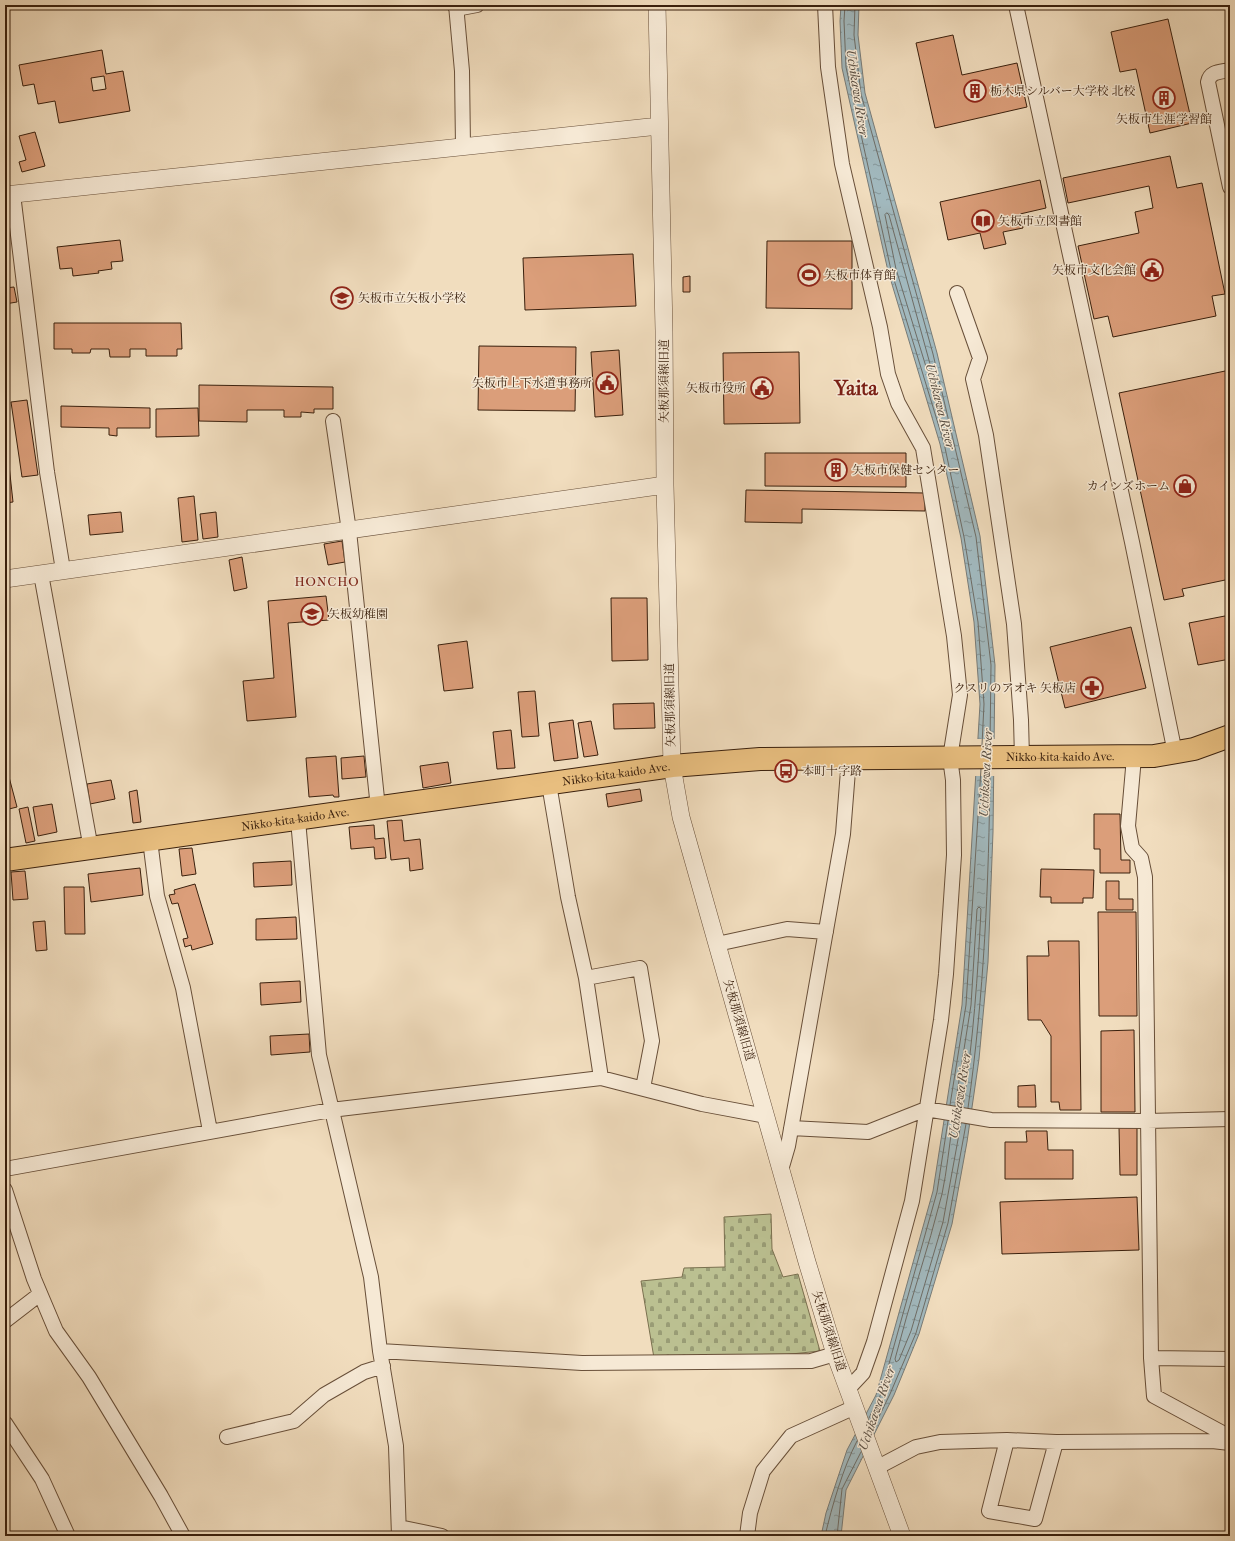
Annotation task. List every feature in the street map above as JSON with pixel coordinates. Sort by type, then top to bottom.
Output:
[{"type":"highway","name":"Nikko-kita-kaido Ave.","points":[[5,860],[298,820],[672,766],[760,760],[848,758],[1134,757],[1194,750],[1230,736]]},
{"type":"street","points":[[463,147],[462,71],[456,7],[477,5]]},
{"type":"street","name":"矢板那須線旧道","points":[[657,5],[664,331],[665,485],[672,766],[681,818],[807,1262],[835,1354],[877,1466]]},
{"type":"street","points":[[747,1536],[750,1513],[763,1470],[791,1436],[852,1400],[874,1342],[912,1201],[940,1020],[947,958],[954,855],[953,780],[960,695],[954,636],[923,448],[898,403],[888,374],[880,327],[842,164],[828,67],[825,5]]},
{"type":"street","points":[[1016,5],[1132,542],[1175,753]]},
{"type":"street","points":[[1230,70],[1212,74],[1209,77],[1208,82],[1230,187]]},
{"type":"street","points":[[63,570],[47,472],[9,194],[659,126]]},
{"type":"street","points":[[958,293],[980,358],[973,379],[986,435],[1014,624],[1021,720],[1015,758]]},
{"type":"street","points":[[333,421],[349,531],[378,808]]},
{"type":"street","points":[[5,579],[665,485]]},
{"type":"street","points":[[41,574],[91,848]]},
{"type":"street","points":[[1134,757],[1128,826],[1132,848],[1141,858],[1145,876],[1151,1358],[1154,1396],[1230,1436]]},
{"type":"street","points":[[781,1170],[791,1128],[843,834],[848,758]]},
{"type":"street","points":[[549,784],[568,897],[586,978],[601,1078]]},
{"type":"street","points":[[298,820],[319,1056],[371,1277],[380,1351],[396,1446],[399,1531],[442,1536]]},
{"type":"street","points":[[150,840],[157,896],[183,988],[210,1131]]},
{"type":"street","points":[[717,944],[787,929],[826,932]]},
{"type":"street","points":[[586,978],[640,968],[652,1041],[642,1088]]},
{"type":"street","points":[[5,1169],[332,1110],[601,1078],[702,1104],[766,1116]]},
{"type":"street","points":[[791,1128],[868,1132],[926,1108],[991,1120],[1147,1121],[1230,1119]]},
{"type":"street","points":[[5,1190],[17,1231],[40,1294],[56,1331],[89,1377],[161,1496],[183,1536]]},
{"type":"street","points":[[5,1321],[40,1294]]},
{"type":"street","points":[[380,1351],[582,1363],[811,1361],[835,1354]]},
{"type":"street","points":[[1151,1358],[1230,1358]]},
{"type":"street","points":[[227,1437],[294,1421],[324,1395],[364,1372],[383,1366]]},
{"type":"street","points":[[5,1423],[42,1479],[68,1536]]},
{"type":"street","points":[[1007,1440],[989,1511],[1035,1519],[1056,1442]]},
{"type":"street","points":[[902,1536],[877,1466],[916,1447],[940,1442],[1007,1440],[1056,1442],[1212,1441],[1230,1443]]},
{"type":"green space","points":[[771,1214],[772,1249],[783,1277],[798,1274],[820,1351],[772,1356],[654,1358],[641,1281],[682,1277],[684,1268],[725,1267],[724,1217]]},
{"type":"water","name":"Uchikawa River","points":[[841,5],[859,5],[858,35],[865,93],[937,353],[980,536],[995,665],[993,832],[988,962],[979,1059],[967,1142],[952,1224],[919,1334],[894,1395],[846,1490],[841,1536],[821,1536],[826,1513],[847,1450],[876,1395],[933,1191],[962,1005],[980,704],[974,622],[961,538],[940,444],[888,271],[842,68],[840,21]]},
{"type":"pier","points":[[976,739],[996,739],[996,776],[974,776]]},
{"type":"building","name":"矢板市生涯学習館","points":[[1168,19],[1192,123],[1150,133],[1136,69],[1120,72],[1111,32]]},
{"type":"building","name":"栃木県シルバー大学校 北校","points":[[953,35],[962,75],[1017,63],[1027,107],[935,128],[916,43]]},
{"type":"building","points":[[102,50],[106,74],[123,71],[130,111],[59,123],[55,101],[38,104],[34,84],[23,86],[19,65]],"holes":[[[104,76],[106,89],[93,91],[91,78]]]},
{"type":"building","points":[[35,132],[45,166],[22,172],[19,162],[26,160],[19,136]]},
{"type":"building","points":[[5,155],[8,182],[5,183]]},
{"type":"building","name":"矢板市文化会館","points":[[1170,156],[1177,188],[1202,183],[1225,294],[1212,296],[1216,316],[1113,337],[1108,316],[1094,319],[1078,246],[1139,233],[1135,212],[1153,208],[1149,186],[1068,203],[1063,178]]},
{"type":"building","name":"矢板市立図書館","points":[[1040,180],[1046,208],[1020,214],[1023,228],[1003,232],[1006,244],[984,249],[980,233],[948,240],[940,202]]},
{"type":"building","points":[[120,240],[123,261],[111,262],[112,269],[98,271],[99,273],[73,276],[72,268],[60,269],[57,247]]},
{"type":"building","name":"矢板市体育館","points":[[767,241],[852,241],[852,309],[766,308]]},
{"type":"building","points":[[5,248],[8,261],[5,262]]},
{"type":"building","points":[[633,254],[636,306],[525,310],[523,258]]},
{"type":"building","points":[[690,276],[690,292],[683,292],[683,277]]},
{"type":"building","points":[[14,287],[17,302],[5,304],[5,288]]},
{"type":"building","points":[[54,323],[181,323],[182,349],[177,349],[177,356],[146,356],[146,349],[130,349],[130,357],[110,357],[109,349],[91,349],[90,353],[72,353],[72,349],[54,349]]},
{"type":"building","points":[[479,346],[576,347],[575,411],[478,410]]},
{"type":"building","name":"矢板市上下水道事務所","points":[[619,350],[623,415],[595,417],[591,352]]},
{"type":"building","name":"矢板市役所","points":[[799,352],[800,423],[724,424],[723,353]]},
{"type":"building","name":"カインズホーム","points":[[1230,370],[1230,579],[1182,589],[1184,596],[1164,600],[1119,393]]},
{"type":"building","points":[[199,385],[333,387],[333,409],[314,409],[314,413],[301,412],[301,417],[284,417],[284,410],[247,410],[247,422],[199,421]]},
{"type":"building","points":[[27,400],[38,475],[22,477],[11,402]]},
{"type":"building","points":[[61,406],[150,408],[150,428],[117,428],[117,436],[109,435],[109,428],[61,427]]},
{"type":"building","points":[[198,408],[199,436],[156,437],[156,409]]},
{"type":"building","points":[[5,428],[13,502],[5,503]]},
{"type":"building","name":"矢板市保健センター","points":[[765,453],[906,453],[906,487],[765,486]]},
{"type":"building","points":[[746,490],[925,493],[925,511],[802,509],[802,523],[745,522]]},
{"type":"building","points":[[194,496],[198,540],[182,542],[178,498]]},
{"type":"building","points":[[121,512],[123,532],[90,535],[88,515]]},
{"type":"building","points":[[216,512],[218,537],[203,539],[200,514]]},
{"type":"building","points":[[342,541],[345,562],[328,565],[324,544]]},
{"type":"building","points":[[242,557],[247,588],[234,591],[229,560]]},
{"type":"building","points":[[326,596],[329,620],[288,623],[296,717],[247,721],[243,681],[274,678],[268,601]]},
{"type":"building","points":[[611,598],[647,598],[648,660],[612,661]]},
{"type":"building","points":[[1230,615],[1230,659],[1198,665],[1189,623]]},
{"type":"building","points":[[1131,627],[1146,688],[1065,708],[1050,647]]},
{"type":"building","points":[[467,641],[473,688],[444,691],[438,645]]},
{"type":"building","points":[[535,691],[539,736],[522,737],[518,692]]},
{"type":"building","points":[[654,703],[655,728],[614,729],[613,704]]},
{"type":"building","points":[[573,720],[578,758],[554,761],[549,723]]},
{"type":"building","points":[[591,721],[598,755],[584,757],[578,723]]},
{"type":"building","points":[[511,730],[515,768],[497,769],[493,732]]},
{"type":"building","points":[[336,756],[339,797],[334,797],[333,795],[309,797],[306,758]]},
{"type":"building","points":[[364,756],[366,777],[342,779],[341,758]]},
{"type":"building","points":[[448,762],[451,783],[423,788],[420,766]]},
{"type":"building","points":[[9,777],[17,807],[5,810],[5,778]]},
{"type":"building","points":[[111,780],[115,799],[90,804],[87,784]]},
{"type":"building","points":[[640,789],[642,801],[608,807],[606,794]]},
{"type":"building","points":[[137,790],[141,822],[133,823],[129,792]]},
{"type":"building","points":[[52,804],[57,832],[38,836],[33,807]]},
{"type":"building","points":[[28,807],[35,841],[26,843],[19,809]]},
{"type":"building","points":[[1094,814],[1120,814],[1121,860],[1130,860],[1130,873],[1100,873],[1100,849],[1094,849]]},
{"type":"building","points":[[402,820],[404,841],[420,839],[423,869],[410,871],[409,858],[391,860],[387,821]]},
{"type":"building","points":[[374,825],[375,839],[384,838],[386,858],[375,859],[374,847],[351,849],[349,827]]},
{"type":"building","points":[[192,848],[196,874],[182,876],[179,849]]},
{"type":"building","points":[[291,861],[292,885],[254,887],[253,863]]},
{"type":"building","points":[[140,868],[143,895],[91,902],[88,874]]},
{"type":"building","points":[[1041,869],[1094,870],[1093,898],[1083,898],[1083,903],[1051,903],[1051,897],[1040,897]]},
{"type":"building","points":[[25,871],[28,899],[13,900],[11,872]]},
{"type":"building","points":[[1106,881],[1119,881],[1119,899],[1133,899],[1133,910],[1106,910]]},
{"type":"building","points":[[195,884],[213,944],[192,950],[191,945],[185,947],[183,939],[188,938],[178,903],[172,904],[169,895],[175,894],[174,890]]},
{"type":"building","points":[[64,887],[84,887],[85,934],[65,934]]},
{"type":"building","points":[[1098,912],[1136,912],[1137,1016],[1099,1016]]},
{"type":"building","points":[[296,917],[297,939],[256,940],[256,919]]},
{"type":"building","points":[[45,921],[47,950],[36,951],[33,922]]},
{"type":"building","points":[[1048,941],[1079,941],[1081,1110],[1060,1110],[1059,1102],[1051,1102],[1051,1036],[1041,1020],[1028,1020],[1027,956],[1049,956]]},
{"type":"building","points":[[300,981],[301,1002],[261,1005],[260,983]]},
{"type":"building","points":[[1134,1030],[1135,1112],[1101,1112],[1101,1031]]},
{"type":"building","points":[[309,1034],[310,1052],[271,1055],[270,1036]]},
{"type":"building","points":[[1035,1085],[1036,1107],[1018,1107],[1018,1086]]},
{"type":"building","points":[[1119,1127],[1137,1127],[1137,1175],[1120,1175]]},
{"type":"building","points":[[1026,1131],[1047,1131],[1048,1150],[1073,1150],[1073,1179],[1005,1179],[1005,1142],[1027,1142]]},
{"type":"building","points":[[1137,1197],[1139,1250],[1002,1254],[1000,1202]]},
{"type":"place","name":"栃木県シルバー大学校 北校","points":[[975,91]]},
{"type":"place","name":"矢板市生涯学習館","points":[[1164,98]]},
{"type":"place","name":"矢板市立図書館","points":[[983,221]]},
{"type":"place","name":"矢板市文化会館","points":[[1152,270]]},
{"type":"place","name":"矢板市体育館","points":[[809,275]]},
{"type":"place","name":"矢板市立矢板小学校","points":[[342,298]]},
{"type":"place","name":"矢板市上下水道事務所","points":[[607,383]]},
{"type":"place","name":"矢板市役所","points":[[762,388]]},
{"type":"place","name":"矢板市保健センター","points":[[836,470]]},
{"type":"place","name":"カインズホーム","points":[[1185,486]]},
{"type":"place","name":"矢板幼稚園","points":[[312,614]]},
{"type":"place","name":"クスリのアオキ 矢板店","points":[[1092,688]]},
{"type":"place","name":"本町十字路","points":[[786,771]]},
{"type":"district","name":"Yaita","points":[[856,388]]},
{"type":"district","name":"HONCHO","points":[[327,581]]}]
